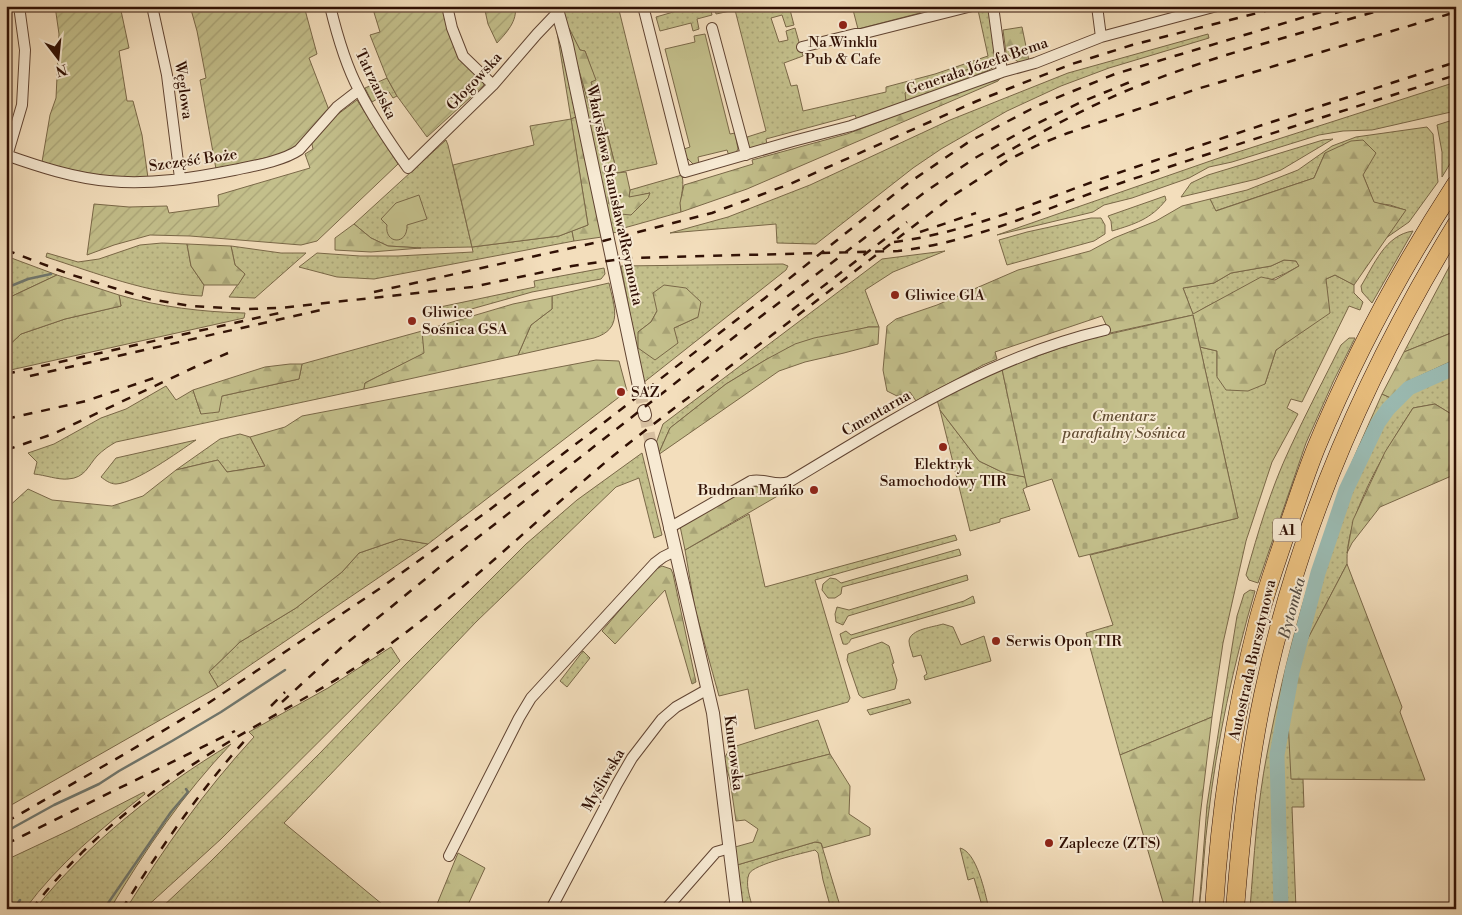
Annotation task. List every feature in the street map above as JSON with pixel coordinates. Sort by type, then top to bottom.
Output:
[{"type":"highway","name":"Autostrada Bursztynowa","points":[[1214,909],[1220,828],[1235,729],[1258,620],[1289,524],[1316,448],[1357,357],[1402,274],[1456,184]]},
{"type":"highway","name":"Autostrada Bursztynowa","points":[[1235,909],[1242,826],[1255,736],[1281,618],[1305,541],[1338,451],[1372,377],[1422,283],[1456,225]]},
{"type":"street","points":[[7,156],[22,105],[25,50],[19,6]]},
{"type":"street","name":"Węglowa","points":[[152,6],[167,75],[180,178]]},
{"type":"street","name":"Tatrzańska","points":[[330,6],[339,41],[359,90],[382,131],[408,168]]},
{"type":"street","points":[[447,6],[452,28],[463,56],[493,85]]},
{"type":"street","name":"Generała Józefa Bema","points":[[643,6],[685,172],[851,126],[1002,72],[1035,63],[1101,37],[1197,9],[1217,6]]},
{"type":"street","points":[[802,47],[972,6]]},
{"type":"street","points":[[992,6],[1002,72]]},
{"type":"street","points":[[1097,6],[1101,37]]},
{"type":"street","name":"Głogowska","points":[[408,168],[493,85],[557,9]]},
{"type":"street","name":"Władysława Stanisława Reymonta","points":[[557,9],[569,54],[640,391]]},
{"type":"street","points":[[712,28],[746,155]]},
{"type":"street","name":"Szczęść Boże","points":[[7,156],[64,173],[101,180],[130,182],[180,178],[241,169],[294,153],[337,107],[359,90]]},
{"type":"street","name":"Cmentarna","points":[[669,528],[746,484],[757,480],[778,485],[789,482],[925,402],[986,370],[1034,350],[1105,330]]},
{"type":"street","points":[[449,856],[525,707],[655,563],[662,557],[675,551],[651,445]]},
{"type":"street","name":"Knurowska","points":[[675,551],[713,713],[737,909]]},
{"type":"street","name":"Myśliwska","points":[[550,909],[632,758],[662,719],[676,707],[708,689]]},
{"type":"street","points":[[666,909],[716,852],[730,848]]},
{"type":"green space","points":[[55,6],[120,6],[129,48],[119,51],[127,101],[133,101],[142,135],[148,178],[121,178],[94,174],[42,162],[50,115],[56,98],[59,34]]},
{"type":"green space","points":[[190,6],[304,6],[317,54],[309,58],[329,110],[296,147],[278,155],[216,169],[200,80],[206,78]]},
{"type":"green space","points":[[372,6],[444,6],[449,29],[483,82],[484,85],[427,137],[397,96],[387,78],[370,35],[380,32]]},
{"type":"green space","points":[[484,6],[515,6],[513,22],[497,43],[488,24]]},
{"type":"green space","points":[[562,6],[618,6],[657,164],[617,173],[591,82],[595,79],[585,51],[580,50],[569,29],[567,29]]},
{"type":"green space","points":[[694,6],[710,6],[712,15],[697,19],[699,29],[693,31],[691,23],[660,31],[656,17]]},
{"type":"green space","points":[[714,6],[789,6],[794,25],[786,27],[782,15],[771,18],[779,42],[788,40],[786,31],[795,28],[803,56],[784,63],[791,86],[797,85],[803,111],[886,92],[886,87],[935,74],[988,56],[978,10],[987,7],[996,59],[906,92],[906,101],[857,120],[855,115],[766,139],[767,144],[747,150],[744,138],[766,131],[735,10],[716,14]]},
{"type":"green space","points":[[852,6],[919,6],[920,13],[858,29]]},
{"type":"green space","points":[[1022,27],[1029,61],[1021,64],[1006,53],[1003,30]]},
{"type":"green space","points":[[569,28],[580,50],[585,51],[596,80],[591,82],[617,173],[626,172],[630,190],[629,197],[650,193],[648,198],[631,215],[620,214],[614,203],[609,204],[597,132],[567,29]]},
{"type":"green space","points":[[557,32],[576,117],[571,119]]},
{"type":"green space","points":[[705,34],[730,134],[735,133],[738,149],[735,154],[729,156],[727,150],[698,157],[699,164],[694,165],[685,156],[684,149],[690,147],[665,49],[695,42],[694,36]]},
{"type":"green space","points":[[1208,34],[1209,38],[1109,68],[1061,86],[1007,111],[941,149],[913,168],[816,244],[777,243],[776,224],[670,233],[728,217],[810,185],[950,120],[1068,73]]},
{"type":"green space","points":[[570,39],[597,132],[609,204],[650,193],[629,198],[630,190],[682,175],[681,212],[611,233]]},
{"type":"green space","points":[[996,59],[994,67],[987,71],[906,101],[905,93]]},
{"type":"green space","points":[[1003,75],[998,81],[747,189],[681,212],[680,203],[684,185],[753,164],[752,160],[847,134]]},
{"type":"green space","points":[[387,78],[397,96],[393,98],[389,92],[372,102],[365,88]]},
{"type":"green space","points":[[1456,82],[1456,110],[1451,112],[1372,130],[1343,131],[1319,135],[1232,162],[1209,167],[1189,178],[1132,198],[1104,205],[1093,212],[997,235],[1216,159]]},
{"type":"green space","points":[[357,100],[398,164],[317,241],[301,245],[190,236],[150,235],[87,255],[94,204],[129,207],[167,206],[169,213],[219,206],[218,195],[310,168],[305,154],[313,149],[311,140],[326,123]]},
{"type":"green space","points":[[576,117],[602,237],[574,241],[572,231],[588,225],[571,119]]},
{"type":"green space","points":[[571,119],[588,225],[559,236],[472,247],[453,165],[534,145],[530,126]]},
{"type":"green space","points":[[1456,119],[1456,154],[1442,177],[1442,152],[1437,125]]},
{"type":"green space","points":[[1427,127],[1433,134],[1438,182],[1409,222],[1386,238],[1405,210],[1390,205],[1374,203],[1363,175],[1325,153],[1314,178],[1215,211],[1210,199],[1247,190],[1298,170],[1332,146],[1356,137]]},
{"type":"green space","points":[[1333,139],[1281,170],[1257,179],[1181,197],[1191,183],[1208,175],[1323,140]]},
{"type":"green space","points":[[446,140],[472,247],[421,248],[388,246],[371,238],[354,224]]},
{"type":"green space","points":[[1363,140],[1376,153],[1363,175],[1374,202],[1406,210],[1354,285],[1335,275],[1326,279],[1330,313],[1276,350],[1265,384],[1248,391],[1226,390],[1217,377],[1217,351],[1200,347],[1193,315],[1110,333],[1102,316],[995,352],[997,359],[916,401],[910,392],[897,396],[887,391],[883,370],[887,326],[896,319],[937,305],[1018,270],[1090,251],[1114,238],[1156,221],[1182,206],[1210,199],[1216,211],[1314,178],[1325,153],[1351,141]],"holes":[[[1284,260],[1296,261],[1299,266],[1275,280],[1261,277],[1193,314],[1183,288],[1214,283],[1231,273],[1271,266]]]},
{"type":"green space","points":[[419,195],[427,219],[407,225],[404,237],[396,240],[392,239],[387,231],[387,225],[381,219],[396,203]]},
{"type":"green space","points":[[1165,196],[1166,200],[1148,216],[1112,231],[1111,221],[1108,216]]},
{"type":"green space","points":[[1091,218],[1101,218],[1105,225],[1105,234],[1094,241],[1007,265],[999,240]]},
{"type":"green space","points":[[354,224],[371,238],[388,246],[421,248],[371,252],[335,250],[335,238]]},
{"type":"green space","points":[[572,231],[574,241],[374,279],[337,277],[299,267],[317,253],[398,256],[473,252],[472,247],[559,236]]},
{"type":"green space","points":[[1413,231],[1372,303],[1362,292],[1361,286],[1381,252],[1395,238]]},
{"type":"green space","points":[[162,243],[187,244],[191,266],[204,285],[202,296],[143,287],[46,257],[47,253],[78,262],[99,259],[140,245]]},
{"type":"green space","points":[[187,244],[231,246],[235,265],[245,274],[238,285],[204,285],[191,266]]},
{"type":"green space","points":[[231,246],[281,253],[306,253],[255,298],[229,297],[245,274],[235,265]]},
{"type":"green space","points":[[945,251],[893,272],[865,290],[879,327],[868,327],[767,359],[726,384],[670,428],[658,455],[655,446],[663,424],[882,259]]},
{"type":"green space","points":[[1456,254],[1456,331],[1404,352]]},
{"type":"green space","points":[[6,256],[57,275],[6,299]]},
{"type":"green space","points":[[1284,260],[1296,261],[1299,266],[1273,279],[1205,307],[1193,315],[1183,288],[1214,283],[1231,273],[1271,266]]},
{"type":"green space","points":[[783,264],[788,266],[786,270],[643,383],[621,266]],"holes":[[[657,311],[698,317],[674,328],[638,332],[651,322]]]},
{"type":"green space","points":[[604,268],[605,274],[601,279],[532,292],[443,317],[440,307],[535,287],[534,281]]},
{"type":"green space","points":[[57,275],[119,295],[121,306],[65,319],[21,334],[6,348],[6,299]]},
{"type":"green space","points":[[1335,275],[1354,285],[1354,293],[1363,302],[1360,310],[1349,306],[1302,402],[1291,399],[1287,408],[1298,414],[1272,462],[1246,541],[1223,643],[1212,717],[1120,755],[1086,633],[1113,625],[1090,555],[1238,518],[1200,347],[1217,351],[1217,376],[1265,384],[1276,350],[1302,331],[1326,279]]},
{"type":"green space","points":[[609,283],[615,316],[610,329],[594,338],[518,355],[531,325],[552,309],[552,296]]},
{"type":"green space","points":[[664,285],[686,288],[701,302],[698,317],[674,328],[678,343],[655,360],[638,348],[638,332],[651,322],[657,311],[653,293]]},
{"type":"green space","points":[[119,295],[181,308],[245,313],[244,318],[6,371],[6,348],[21,334],[65,319],[121,306]]},
{"type":"green space","points":[[552,296],[552,309],[531,325],[518,355],[364,389],[365,383],[424,353],[422,331],[513,304]]},
{"type":"green space","name":"Cmentarz parafialny Sośnica","points":[[1193,315],[1238,518],[1079,557],[1052,479],[1027,487],[1002,369],[1079,341]]},
{"type":"green space","points":[[869,327],[879,327],[878,344],[805,362],[779,371],[658,455],[670,428],[726,384],[767,359],[795,344],[814,338]]},
{"type":"green space","points":[[422,331],[425,353],[365,383],[364,389],[116,442],[99,454],[86,471],[74,478],[60,479],[34,474],[37,462],[28,453],[54,444],[101,418],[126,409],[166,386],[176,400],[193,390],[201,414],[222,396],[299,379],[302,364]]},
{"type":"green space","points":[[1456,331],[1456,359],[1411,380],[1391,398],[1382,394],[1404,352]]},
{"type":"green space","points":[[1349,338],[1355,338],[1306,443],[1258,583],[1249,580],[1246,575],[1255,543],[1283,463],[1341,345]]},
{"type":"green space","points":[[596,360],[619,361],[627,391],[428,544],[400,539],[359,553],[342,572],[296,608],[240,642],[209,672],[218,687],[6,808],[6,509],[28,489],[52,500],[112,506],[143,496],[176,470],[218,460],[227,472],[265,466],[250,437],[285,427],[302,416]]},
{"type":"green space","points":[[302,364],[299,379],[222,396],[219,412],[201,414],[193,390],[265,367]]},
{"type":"green space","points":[[1002,369],[1025,477],[1004,473],[979,461],[940,410],[937,400]]},
{"type":"green space","points":[[1456,369],[1456,417],[1435,404],[1413,408],[1369,483],[1353,525],[1348,545],[1347,564],[1303,648],[1292,779],[1303,779],[1304,807],[1292,807],[1296,909],[1250,909],[1256,831],[1274,718],[1301,609],[1337,502],[1382,394],[1400,402],[1423,384]]},
{"type":"green space","points":[[1435,404],[1456,417],[1456,474],[1380,507],[1352,543],[1347,553],[1353,520],[1385,452],[1413,408]]},
{"type":"green space","points":[[940,410],[979,461],[1004,473],[1025,477],[1027,487],[1023,489],[1030,510],[970,531]]},
{"type":"green space","points":[[240,434],[250,437],[265,466],[227,472],[218,460],[176,470],[220,439]]},
{"type":"green space","points":[[196,440],[157,466],[124,482],[114,484],[101,477],[116,458]]},
{"type":"green space","points":[[642,453],[662,535],[654,538],[639,478],[616,487],[476,622],[284,823],[388,909],[160,909],[320,753],[526,544],[577,500]]},
{"type":"green space","points":[[750,485],[781,494],[685,550],[680,526]]},
{"type":"green space","points":[[749,514],[765,587],[955,535],[957,540],[815,580],[850,698],[848,702],[755,729],[748,689],[719,696],[695,609],[685,550]]},
{"type":"green space","points":[[400,539],[428,544],[218,687],[209,672],[240,642],[296,608],[342,572],[359,553]]},
{"type":"green space","points":[[959,549],[961,555],[842,587],[841,594],[835,598],[828,598],[822,590],[823,584],[830,578],[836,579],[841,583]]},
{"type":"green space","points":[[1347,564],[1402,707],[1400,712],[1425,780],[1291,779],[1288,719],[1303,648]]},
{"type":"green space","points":[[662,566],[671,569],[673,574],[696,682],[692,684],[665,590],[615,644],[602,631],[653,571]]},
{"type":"green space","points":[[967,575],[968,580],[848,616],[843,625],[836,622],[835,614],[837,607],[849,610]]},
{"type":"green space","points":[[1250,590],[1255,591],[1233,675],[1216,761],[1199,909],[1207,805],[1223,703],[1237,616],[1244,594]]},
{"type":"green space","points":[[973,596],[975,603],[851,639],[848,643],[843,644],[840,634],[846,631],[851,635],[964,601]]},
{"type":"green space","points":[[943,624],[953,627],[961,645],[984,636],[991,661],[925,680],[924,676],[927,674],[921,655],[913,657],[909,645],[910,637],[918,631]]},
{"type":"green space","points":[[882,642],[889,646],[894,663],[892,664],[897,680],[895,689],[863,698],[859,695],[847,660],[848,654]]},
{"type":"green space","points":[[391,647],[400,661],[221,839],[144,909],[126,909],[186,820],[254,737],[249,732],[328,688]]},
{"type":"green space","points":[[583,651],[590,658],[567,687],[560,681]]},
{"type":"green space","points":[[909,699],[911,703],[870,715],[867,710]]},
{"type":"green space","points":[[1212,717],[1200,817],[1192,909],[1165,909],[1120,755]]},
{"type":"green space","points":[[818,720],[830,754],[730,780],[724,759],[730,748]]},
{"type":"green space","points":[[231,744],[181,802],[137,865],[110,909],[35,909],[56,884],[101,839],[177,779]]},
{"type":"green space","points":[[830,754],[850,786],[849,814],[870,828],[870,835],[823,848],[821,843],[815,842],[737,865],[735,847],[753,842],[758,829],[745,820],[736,821],[730,780]]},
{"type":"green space","points":[[144,792],[145,794],[97,833],[66,862],[25,909],[6,909],[6,860]]},
{"type":"green space","points":[[815,842],[821,843],[841,909],[831,909],[818,853],[815,850],[759,866],[753,870],[748,878],[748,891],[753,909],[743,909],[737,865]]},
{"type":"green space","points":[[960,848],[966,851],[976,865],[989,909],[983,909],[974,878],[968,880]]},
{"type":"green space","points":[[458,853],[485,868],[466,909],[435,909]]},
{"type":"waterway","points":[[6,288],[28,279],[51,274]]},
{"type":"waterway","name":"Bytomka","points":[[1281,909],[1277,755],[1292,672],[1318,573],[1346,490],[1378,423],[1388,409],[1409,388],[1456,367]]},
{"type":"waterway","points":[[7,831],[54,805],[99,784],[221,712],[285,670]]},
{"type":"waterway","points":[[104,909],[171,812],[188,792],[186,789]]},
{"type":"waterway","points":[[14,909],[20,900]]},
{"type":"tunnel","points":[[640,391],[644,411]]},
{"type":"tunnel","points":[[645,415],[651,445]]},
{"type":"railway","points":[[374,292],[603,241],[712,213],[790,184],[977,101],[1072,64],[1132,45],[1285,6]]},
{"type":"railway","points":[[6,822],[204,706],[382,587],[488,511],[589,434],[765,298],[907,184],[970,141],[1039,105],[1115,74],[1341,6]]},
{"type":"railway","points":[[1335,13],[1359,6]]},
{"type":"railway","points":[[997,158],[1073,116],[1121,93],[1154,80],[1256,46],[1395,6]]},
{"type":"railway","points":[[32,909],[89,845],[156,790],[203,758],[347,673],[393,642],[450,597],[633,440],[954,195],[1008,160],[1068,133],[1197,89],[1456,12]]},
{"type":"railway","points":[[894,242],[952,231],[1160,159],[1456,62]]},
{"type":"railway","points":[[6,250],[69,274],[149,299],[190,306],[245,309],[280,308],[472,287],[572,266],[629,258],[898,251],[927,247],[982,232],[1160,170],[1456,75]]},
{"type":"railway","points":[[282,702],[342,647],[440,567],[747,327],[925,192],[975,158],[1026,129],[1079,103],[1130,82]]},
{"type":"railway","points":[[920,232],[976,213]]},
{"type":"railway","points":[[792,310],[907,222]]},
{"type":"railway","points":[[30,376],[325,309]]},
{"type":"railway","points":[[6,374],[279,313]]},
{"type":"railway","points":[[6,450],[53,434],[228,353]]},
{"type":"railway","points":[[6,419],[86,401],[160,376]]},
{"type":"railway","points":[[271,706],[285,692]]},
{"type":"railway","points":[[6,844],[235,731]]},
{"type":"railway","points":[[122,909],[181,820],[248,737]]},
{"type":"place","name":"Na Winklu Pub & Cafe","points":[[843,25]]},
{"type":"place","name":"Gliwice GlA","points":[[895,295]]},
{"type":"place","name":"Gliwice Sośnica GSA","points":[[412,321]]},
{"type":"place","name":"SAZ","points":[[621,392]]},
{"type":"place","name":"Elektryk Samochodowy TIR","points":[[943,447]]},
{"type":"place","name":"Budman Mańko","points":[[814,490]]},
{"type":"place","name":"Serwis Opon TIR","points":[[996,641]]},
{"type":"place","name":"Zaplecze (ZTS)","points":[[1049,843]]}]
